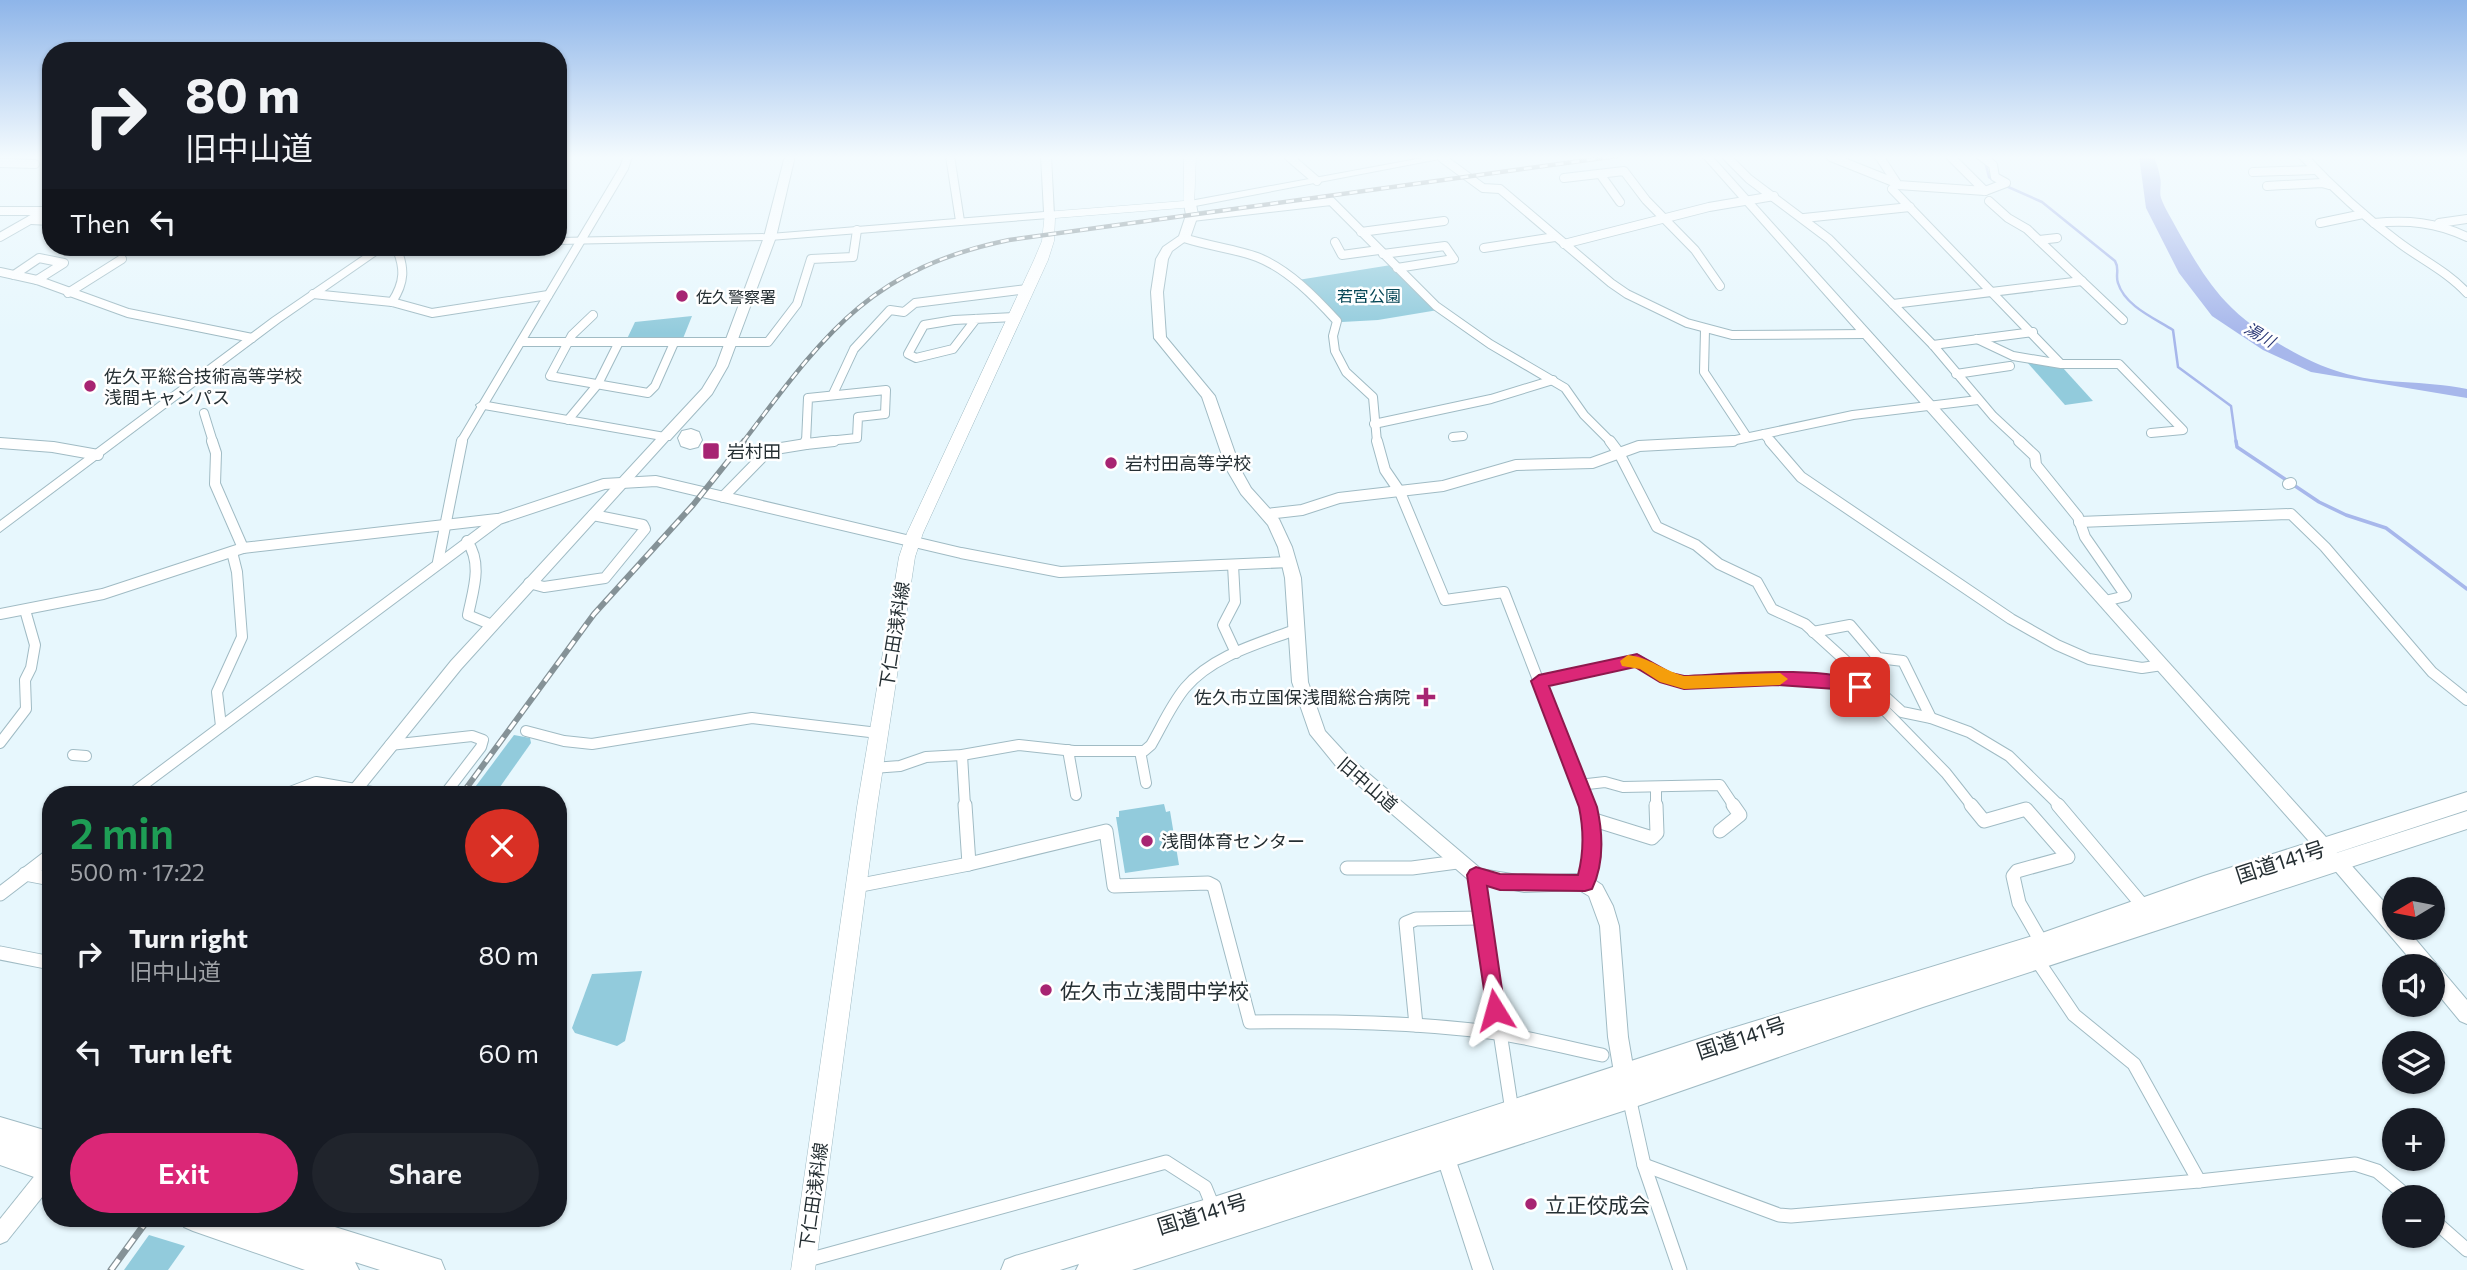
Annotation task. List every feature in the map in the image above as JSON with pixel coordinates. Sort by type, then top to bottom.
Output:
[{"type":"highway","name":"国道141号","points":[[1090,1270],[1441,1146],[2331,855],[2467,801]]},
{"type":"highway","name":"国道141号","points":[[2039,952],[2144,907],[2467,820]]},
{"type":"highway","name":"国道141号","points":[[1015,1270],[1441,1146],[1512,1111],[1627,1086]]},
{"type":"highway","points":[[0,1130],[42,1142]]},
{"type":"highway","points":[[0,1152],[42,1168]]},
{"type":"highway","points":[[219,1227],[345,1270]]},
{"type":"highway","points":[[294,1227],[397,1262],[430,1270]]},
{"type":"main road","points":[[665,437],[714,381],[770,237],[775,215]]},
{"type":"main road","name":"下仁田浅科線","points":[[804,1265],[878,733],[912,540],[1045,250],[1049,215]]},
{"type":"main road","name":"旧中山道","points":[[1190,215],[1184,238],[1167,249],[1162,259],[1157,292],[1160,338],[1208,397],[1234,470],[1246,491],[1267,514],[1279,533],[1290,562],[1300,682],[1318,734],[1342,761],[1457,862],[1476,875],[1500,882],[1585,883]]},
{"type":"main road","points":[[665,437],[682,439]]},
{"type":"main road","points":[[2331,855],[2382,913]]},
{"type":"main road","points":[[1585,883],[1599,897],[1610,929],[1617,1031],[1627,1086]]},
{"type":"main road","points":[[2405,940],[2418,954]]},
{"type":"main road","points":[[2445,988],[2467,1015]]},
{"type":"street","points":[[0,237],[40,215]]},
{"type":"street","points":[[438,562],[459,446],[596,215]]},
{"type":"street","points":[[959,215],[960,221]]},
{"type":"street","points":[[567,241],[770,237],[1045,215]]},
{"type":"street","points":[[1345,215],[1436,306],[1490,344],[1565,388],[1619,453],[1657,527],[1696,545],[1719,564],[1757,582],[1766,603],[1772,609],[1805,624],[1946,773],[1984,821],[2026,809],[2068,857],[2017,871],[2013,876],[2019,903],[2039,952],[2074,1016],[2134,1064],[2199,1181]]},
{"type":"street","points":[[1530,215],[1627,294],[1687,323],[1732,335],[1865,334]]},
{"type":"street","points":[[1662,215],[1695,250],[1720,286]]},
{"type":"street","points":[[1564,244],[1685,215]]},
{"type":"street","points":[[1760,215],[2331,855]]},
{"type":"street","points":[[1800,215],[1829,239],[1933,345],[1978,400],[2035,456],[2036,465],[2078,517],[2085,537],[2126,596],[2105,601]]},
{"type":"street","points":[[1804,218],[1828,215]]},
{"type":"street","points":[[1919,215],[2061,364]]},
{"type":"street","points":[[2007,215],[2039,240],[2123,320]]},
{"type":"street","points":[[2320,223],[2362,215]]},
{"type":"street","points":[[2363,215],[2453,278],[2467,293]]},
{"type":"street","points":[[2374,223],[2407,219],[2437,223],[2467,219]]},
{"type":"street","points":[[31,220],[42,221]]},
{"type":"street","points":[[1361,232],[1444,221]]},
{"type":"street","points":[[2437,223],[2467,237]]},
{"type":"street","points":[[521,342],[768,342],[797,304],[811,260],[853,257],[857,230]]},
{"type":"street","points":[[1484,248],[1555,237]]},
{"type":"street","points":[[1184,238],[1214,248],[1262,258],[1322,303],[1337,321],[1332,337],[1341,364],[1373,397],[1378,449],[1385,470],[1400,492],[1445,600],[1504,592],[1591,819],[1592,857],[1585,883]]},
{"type":"street","points":[[2039,240],[2057,238]]},
{"type":"street","points":[[1335,242],[1342,255],[1445,246],[1454,260],[1397,268]]},
{"type":"street","points":[[0,528],[252,338],[370,256]]},
{"type":"street","points":[[392,302],[398,294],[404,272],[400,256]]},
{"type":"street","points":[[14,275],[39,258],[64,262],[37,280]]},
{"type":"street","points":[[68,293],[122,259]]},
{"type":"street","points":[[0,272],[37,280],[128,313],[252,338]]},
{"type":"street","points":[[1893,304],[2082,281]]},
{"type":"street","points":[[833,394],[854,349],[890,310],[904,312],[915,303],[1027,289]]},
{"type":"street","points":[[313,294],[392,302],[440,313],[492,302],[548,295]]},
{"type":"street","points":[[593,315],[572,335],[550,376],[649,393],[655,386],[674,343]]},
{"type":"street","points":[[976,319],[953,349],[916,358],[908,354],[924,325],[976,319],[1014,317]]},
{"type":"street","points":[[1705,328],[1704,372],[1747,438]]},
{"type":"street","points":[[1933,345],[2033,332]]},
{"type":"street","points":[[1976,339],[2013,356],[2061,364],[2095,362],[2124,367],[2183,430],[2151,433]]},
{"type":"street","points":[[568,420],[598,384],[618,344]]},
{"type":"street","points":[[1956,374],[2010,366]]},
{"type":"street","points":[[1374,424],[1491,399],[1553,380]]},
{"type":"street","points":[[723,497],[769,450],[857,438],[858,417],[885,414],[886,390],[808,398],[806,444]]},
{"type":"street","points":[[1267,514],[1302,510],[1339,498],[1443,486],[1499,472],[1516,464],[1592,463],[1639,446],[1747,438],[1853,415],[1978,400]]},
{"type":"street","points":[[482,405],[665,437]]},
{"type":"street","points":[[204,412],[216,453],[215,484],[237,550],[242,637],[217,692],[221,726]]},
{"type":"street","points":[[1763,434],[1801,477],[2011,619],[2057,645],[2089,659],[2142,668],[2162,666]]},
{"type":"street","points":[[358,786],[492,625],[665,437]]},
{"type":"street","points":[[0,443],[53,447],[97,455]]},
{"type":"street","points":[[0,614],[103,594],[237,550],[499,519],[599,486],[624,482],[656,481],[973,555],[1071,573],[1290,562]]},
{"type":"street","points":[[2079,522],[2291,514],[2325,547],[2432,672],[2467,700]]},
{"type":"street","points":[[529,583],[544,587],[605,578],[645,529],[643,525],[593,516]]},
{"type":"street","points":[[142,786],[499,519]]},
{"type":"street","points":[[467,541],[475,552],[477,566],[468,615],[492,625]]},
{"type":"street","points":[[1233,565],[1234,602],[1223,625],[1236,653]]},
{"type":"street","points":[[0,743],[26,709],[25,680],[31,668],[35,645],[26,610]]},
{"type":"street","points":[[1813,632],[1850,625],[1878,658],[1903,661],[1931,718]]},
{"type":"street","points":[[873,768],[900,766],[926,757],[962,755],[1018,745],[1069,750],[1140,751],[1151,745],[1184,690],[1201,672],[1236,653],[1296,630]]},
{"type":"street","points":[[1539,681],[1637,660],[1666,678],[1684,682],[1778,679],[1852,683],[1867,687],[1902,712],[1931,718],[1984,739],[2019,765],[2072,818],[2144,907]]},
{"type":"street","points":[[526,732],[592,744],[752,718],[878,733]]},
{"type":"street","points":[[390,745],[472,736],[483,740],[481,747],[451,786]]},
{"type":"street","points":[[1069,750],[1076,795]]},
{"type":"street","points":[[1140,751],[1146,783]]},
{"type":"street","points":[[73,755],[86,756]]},
{"type":"street","points":[[962,755],[969,864]]},
{"type":"street","points":[[306,786],[316,782],[331,786]]},
{"type":"street","points":[[1579,785],[1605,782],[1623,787],[1656,788],[1720,785],[1740,815],[1720,831]]},
{"type":"street","points":[[1591,819],[1652,838],[1657,833],[1656,788]]},
{"type":"street","points":[[856,886],[969,864],[1106,831],[1114,886],[1208,883],[1214,886],[1250,1022],[1321,1020],[1416,1025],[1498,1033],[1602,1055]]},
{"type":"street","points":[[0,894],[42,862]]},
{"type":"street","points":[[1348,868],[1412,868],[1457,862]]},
{"type":"street","points":[[25,874],[42,877]]},
{"type":"street","points":[[1476,875],[1512,1111]]},
{"type":"street","points":[[1416,1025],[1406,923],[1416,919],[1482,918]]},
{"type":"street","points":[[0,953],[42,961]]},
{"type":"street","points":[[1627,1086],[1644,1165],[1680,1270]]},
{"type":"street","points":[[1441,1146],[1483,1270]]},
{"type":"street","points":[[804,1265],[1166,1162],[1205,1187],[1214,1210]]},
{"type":"street","points":[[1644,1165],[1779,1215],[1791,1216],[2363,1164],[2377,1171],[2394,1185]]},
{"type":"street","points":[[0,1234],[42,1182]]},
{"type":"street","points":[[2445,1231],[2467,1250]]},
{"type":"green space","name":"若宮公園","points":[[1391,265],[1438,310],[1378,320],[1342,322],[1298,280]]},
{"type":"green space","points":[[692,316],[682,341],[626,341],[635,322]]},
{"type":"green space","points":[[2026,361],[2063,368],[2093,401],[2065,405]]},
{"type":"green space","points":[[514,735],[530,738],[531,743],[501,786],[476,786]]},
{"type":"green space","name":"浅間体育センター","points":[[1164,804],[1166,812],[1170,811],[1179,865],[1125,873],[1116,817],[1119,817],[1119,811]]},
{"type":"green space","points":[[642,971],[625,1041],[617,1046],[575,1033],[572,1028],[592,974]]},
{"type":"green space","points":[[149,1235],[185,1246],[168,1270],[124,1270]]},
{"type":"water","name":"湯川","points":[[2150,215],[2169,215],[2200,268],[2219,294],[2237,313],[2264,334],[2295,353],[2355,376],[2467,389],[2467,398],[2311,372],[2263,350],[2212,316],[2179,273]]},
{"type":"waterway","points":[[2058,215],[2115,261],[2118,283],[2133,305],[2173,330],[2178,367],[2231,406],[2236,442]]},
{"type":"waterway","points":[[2236,441],[2237,447],[2319,502],[2346,515],[2386,528],[2467,589]]},
{"type":"railway","points":[[743,442],[826,338],[854,311],[885,288],[920,269],[961,253],[1009,240],[1188,215]]},
{"type":"railway","points":[[468,786],[594,614],[693,505],[744,441]]},
{"type":"railway","points":[[111,1270],[142,1227]]},
{"type":"slow traffic","points":[[1628,661],[1637,660],[1666,678],[1684,682],[1780,679]]},
{"type":"place","name":"佐久警察署","points":[[682,296]]},
{"type":"place","name":"佐久平総合技術高等学校 浅間キャンパス","points":[[90,386]]},
{"type":"place","name":"岩村田","points":[[711,451]]},
{"type":"place","name":"岩村田高等学校","points":[[1111,463]]},
{"type":"place","name":"佐久市立国保浅間総合病院","points":[[1426,697]]},
{"type":"place","name":"浅間体育センター","points":[[1147,841]]},
{"type":"place","name":"佐久市立浅間中学校","points":[[1046,990]]},
{"type":"place","name":"立正佼成会","points":[[1531,1204]]},
{"type":"route","points":[[1495,1010],[1476,875],[1500,882],[1585,883],[1592,857],[1592,824],[1588,807],[1539,681],[1637,660],[1666,678],[1684,682],[1778,679],[1852,683],[1860,687]]}]
